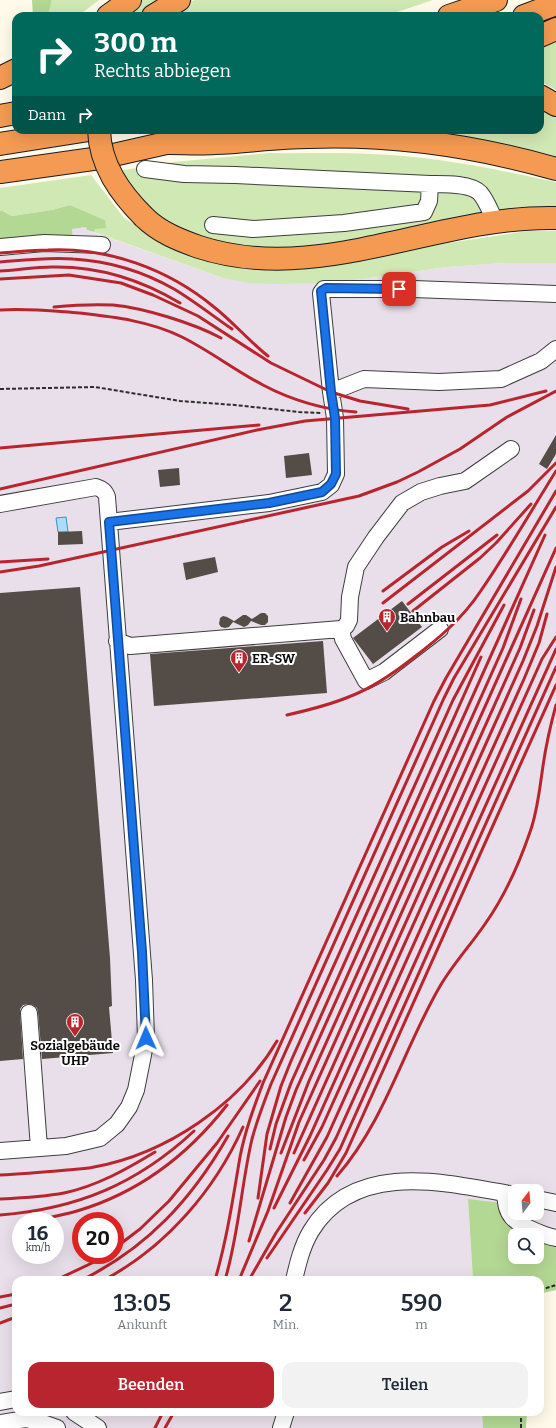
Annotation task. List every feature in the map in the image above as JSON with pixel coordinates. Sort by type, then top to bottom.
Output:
[{"type":"highway","points":[[114,12],[130,0]]},
{"type":"highway","points":[[160,12],[179,0]]},
{"type":"highway","points":[[461,12],[496,0]]},
{"type":"highway","points":[[535,12],[556,4]]},
{"type":"highway","points":[[544,34],[556,29]]},
{"type":"highway","points":[[0,78],[12,72]]},
{"type":"highway","points":[[0,88],[12,87]]},
{"type":"highway","points":[[544,98],[556,105]]},
{"type":"highway","points":[[0,116],[12,114]]},
{"type":"highway","points":[[0,144],[64,134]]},
{"type":"highway","points":[[98,134],[100,147],[113,178],[121,192],[144,217],[164,232],[187,243],[215,252],[263,259],[295,258],[346,252],[495,222],[556,218]]},
{"type":"highway","points":[[0,172],[100,158],[206,134]]},
{"type":"highway","points":[[169,143],[214,143],[308,137],[392,139],[483,151],[525,160],[556,169]]},
{"type":"lane","points":[[145,169],[184,174],[243,175],[451,185],[470,188],[479,193],[495,222]]},
{"type":"lane","points":[[213,225],[253,229],[344,223],[424,212],[429,201],[430,184]]},
{"type":"lane","points":[[0,246],[44,243],[102,245]]},
{"type":"lane","points":[[109,522],[269,503],[322,492],[331,484],[336,474],[334,414],[321,293],[324,289],[413,289],[556,294]]},
{"type":"lane","points":[[331,392],[364,379],[439,382],[501,379],[541,361],[556,349]]},
{"type":"lane","points":[[117,641],[130,646],[341,630],[346,626],[349,620],[350,597],[356,567],[376,537],[402,503],[421,492],[440,486],[465,481],[510,449]]},
{"type":"lane","points":[[0,504],[96,487],[105,492],[109,522],[142,952],[146,1038],[136,1090],[130,1107],[117,1124],[100,1138],[66,1146],[0,1151]]},
{"type":"lane","points":[[341,630],[344,639],[366,681],[384,672],[440,629]]},
{"type":"lane","points":[[29,1013],[39,1148]]},
{"type":"lane","points":[[291,1276],[311,1231],[321,1217],[334,1204],[365,1187],[392,1182],[425,1181],[453,1184],[508,1194]]},
{"type":"lane","points":[[544,1200],[556,1203]]},
{"type":"lane","points":[[518,1220],[549,1237],[556,1238]]},
{"type":"lane","points":[[0,1402],[12,1400]]},
{"type":"lane","points":[[80,1416],[98,1428]]},
{"type":"lane","points":[[281,1428],[285,1416]]},
{"type":"lane","points":[[0,1423],[26,1420],[44,1423],[58,1428]]},
{"type":"path","points":[[0,389],[95,387],[180,401],[334,414]]},
{"type":"path","points":[[544,1289],[556,1285]]},
{"type":"path","points":[[521,1428],[522,1416]]},
{"type":"shaded area","points":[[86,227],[87,230],[223,278],[369,278],[447,267],[505,263],[556,263],[556,1241],[544,1235],[544,1228],[529,1228],[512,1220],[544,1220],[544,1184],[508,1184],[508,1218],[468,1199],[473,1276],[12,1276],[12,1416],[482,1416],[483,1428],[0,1428],[0,241],[73,237],[72,229]]},
{"type":"green space","points":[[32,0],[52,0],[49,12],[33,12]]},
{"type":"green space","points":[[52,0],[99,0],[83,12],[49,12]]},
{"type":"green space","points":[[138,0],[433,0],[397,12],[123,12]]},
{"type":"green space","points":[[556,38],[556,90],[544,83],[544,42]]},
{"type":"green space","points":[[544,108],[556,115],[556,159],[411,134],[544,134]]},
{"type":"green space","points":[[270,153],[345,153],[394,155],[440,160],[510,172],[556,182],[556,209],[321,247],[263,251],[218,245],[161,219],[139,201],[118,171],[174,162]]},
{"type":"green space","points":[[91,175],[124,218],[179,250],[215,262],[269,271],[351,263],[435,245],[528,231],[556,231],[556,263],[505,263],[447,267],[322,283],[249,283],[223,278],[94,232],[95,229],[105,220],[70,205],[52,210],[12,216],[4,211],[0,211],[0,188]]},
{"type":"green space","points":[[70,205],[105,220],[106,228],[95,229],[94,232],[87,230],[86,227],[72,229],[73,238],[0,241],[0,211],[12,216],[52,210]]},
{"type":"green space","points":[[468,1199],[501,1203],[508,1208],[508,1220],[526,1220],[537,1228],[508,1228],[508,1264],[544,1264],[544,1233],[556,1241],[556,1290],[544,1293],[544,1276],[473,1276]]},
{"type":"green space","points":[[482,1416],[527,1416],[526,1428],[483,1428]]},
{"type":"water","points":[[66,517],[68,532],[58,532],[56,518]]},
{"type":"building","points":[[556,435],[556,454],[547,469],[539,464]]},
{"type":"building","points":[[309,453],[312,475],[286,478],[284,456]]},
{"type":"building","points":[[179,468],[180,485],[160,487],[158,470]]},
{"type":"building","points":[[82,531],[83,544],[58,545],[58,532]]},
{"type":"building","points":[[215,557],[218,572],[186,580],[183,563]]},
{"type":"building","points":[[80,587],[110,958],[112,1006],[109,1007],[113,1053],[42,1059],[38,1012],[37,1008],[29,1004],[23,1005],[20,1009],[23,1059],[0,1061],[0,593]]},
{"type":"building","name":"Bahnbau","points":[[402,601],[422,627],[373,664],[353,638]]},
{"type":"building","points":[[261,613],[265,613],[268,616],[268,622],[265,625],[251,621],[244,627],[233,622],[243,615],[246,615],[252,619]]},
{"type":"building","points":[[223,616],[234,621],[229,627],[221,627],[219,624],[220,618]]},
{"type":"building","name":"ER-SW","points":[[323,641],[327,693],[154,706],[150,654]]},
{"type":"railway","points":[[0,253],[36,250],[93,252],[136,263],[157,271],[196,294],[221,313],[268,356]]},
{"type":"railway","points":[[0,262],[64,258],[99,262],[125,268],[150,277],[174,289],[232,329]]},
{"type":"railway","points":[[0,271],[39,267],[69,267],[103,272],[150,287],[180,303]]},
{"type":"railway","points":[[0,279],[69,275],[121,283],[153,295],[198,316],[271,363],[331,392],[360,401],[408,409]]},
{"type":"railway","points":[[54,307],[76,305],[113,305],[139,309],[183,322],[210,332],[221,338]]},
{"type":"railway","points":[[0,310],[10,309],[79,313],[145,323],[182,337],[253,379],[285,395],[320,407],[356,412]]},
{"type":"railway","points":[[0,489],[257,430],[305,421],[490,405],[546,391]]},
{"type":"railway","points":[[0,572],[39,566],[359,496],[397,482],[418,472],[460,449],[507,417],[556,391]]},
{"type":"railway","points":[[0,448],[259,425]]},
{"type":"railway","points":[[383,603],[528,491],[556,463]]},
{"type":"railway","points":[[287,715],[335,702],[368,688],[399,669],[440,636],[473,602],[556,471]]},
{"type":"railway","points":[[216,1276],[226,1234],[242,1147],[263,1083],[434,701],[556,491]]},
{"type":"railway","points":[[413,611],[480,558],[496,543],[531,504]]},
{"type":"railway","points":[[226,1276],[234,1245],[252,1139],[271,1084],[444,698],[454,678],[556,507]]},
{"type":"railway","points":[[383,591],[442,547],[469,531]]},
{"type":"railway","points":[[408,604],[497,535]]},
{"type":"railway","points":[[249,1241],[286,1117],[296,1090],[545,535]]},
{"type":"railway","points":[[241,1276],[268,1211],[299,1122],[556,548]]},
{"type":"railway","points":[[0,562],[48,559]]},
{"type":"railway","points":[[274,1208],[310,1136],[523,661],[537,626],[556,567]]},
{"type":"railway","points":[[281,1153],[309,1081],[503,648],[521,599]]},
{"type":"railway","points":[[258,1198],[267,1134],[281,1086],[291,1061],[453,700],[504,605]]},
{"type":"railway","points":[[294,1153],[520,648],[534,610]]},
{"type":"railway","points":[[304,1160],[322,1127],[524,679],[539,643],[547,614]]},
{"type":"railway","points":[[290,1203],[327,1137],[542,659],[556,637]]},
{"type":"railway","points":[[251,1276],[276,1233],[324,1160],[336,1138],[556,649]]},
{"type":"railway","points":[[270,1149],[276,1124],[291,1083],[481,657]]},
{"type":"railway","points":[[267,1258],[340,1149],[556,667]]},
{"type":"railway","points":[[305,1213],[328,1183],[346,1153],[556,685]]},
{"type":"railway","points":[[337,1176],[354,1155],[381,1109],[426,1012],[439,988],[492,913],[511,880],[526,844],[538,803],[546,747],[556,705]]},
{"type":"railway","points":[[0,1175],[91,1168],[148,1151],[199,1123],[222,1105],[243,1085],[261,1064],[277,1041]]},
{"type":"railway","points":[[124,1241],[140,1229],[169,1201],[217,1143],[260,1081]]},
{"type":"railway","points":[[64,1214],[99,1203],[121,1194],[141,1183],[178,1156],[196,1140],[227,1105]]},
{"type":"railway","points":[[111,1276],[127,1267],[148,1251],[168,1234],[186,1215],[218,1173],[232,1150],[243,1127]]},
{"type":"railway","points":[[0,1215],[55,1207],[104,1191],[150,1166],[194,1131]]},
{"type":"railway","points":[[89,1276],[128,1252],[148,1237],[166,1219],[183,1201],[199,1180],[228,1136]]},
{"type":"railway","points":[[0,1199],[24,1198],[76,1190],[100,1181],[134,1165],[155,1152]]},
{"type":"railway","points":[[64,1276],[90,1264]]},
{"type":"railway","points":[[0,1297],[12,1295]]},
{"type":"railway","points":[[0,1308],[12,1305]]},
{"type":"railway","points":[[0,1323],[12,1318]]},
{"type":"railway","points":[[155,1428],[161,1416]]},
{"type":"railway","points":[[165,1428],[172,1416]]},
{"type":"place","name":"Bahnbau","points":[[387,632]]},
{"type":"place","name":"ER-SW","points":[[239,673]]},
{"type":"place","name":"Sozialgebäude UHP","points":[[75,1037]]},
{"type":"route","points":[[146,1038],[142,952],[109,522],[269,503],[322,492],[331,484],[336,474],[335,418],[321,291],[326,288],[399,289]]}]
